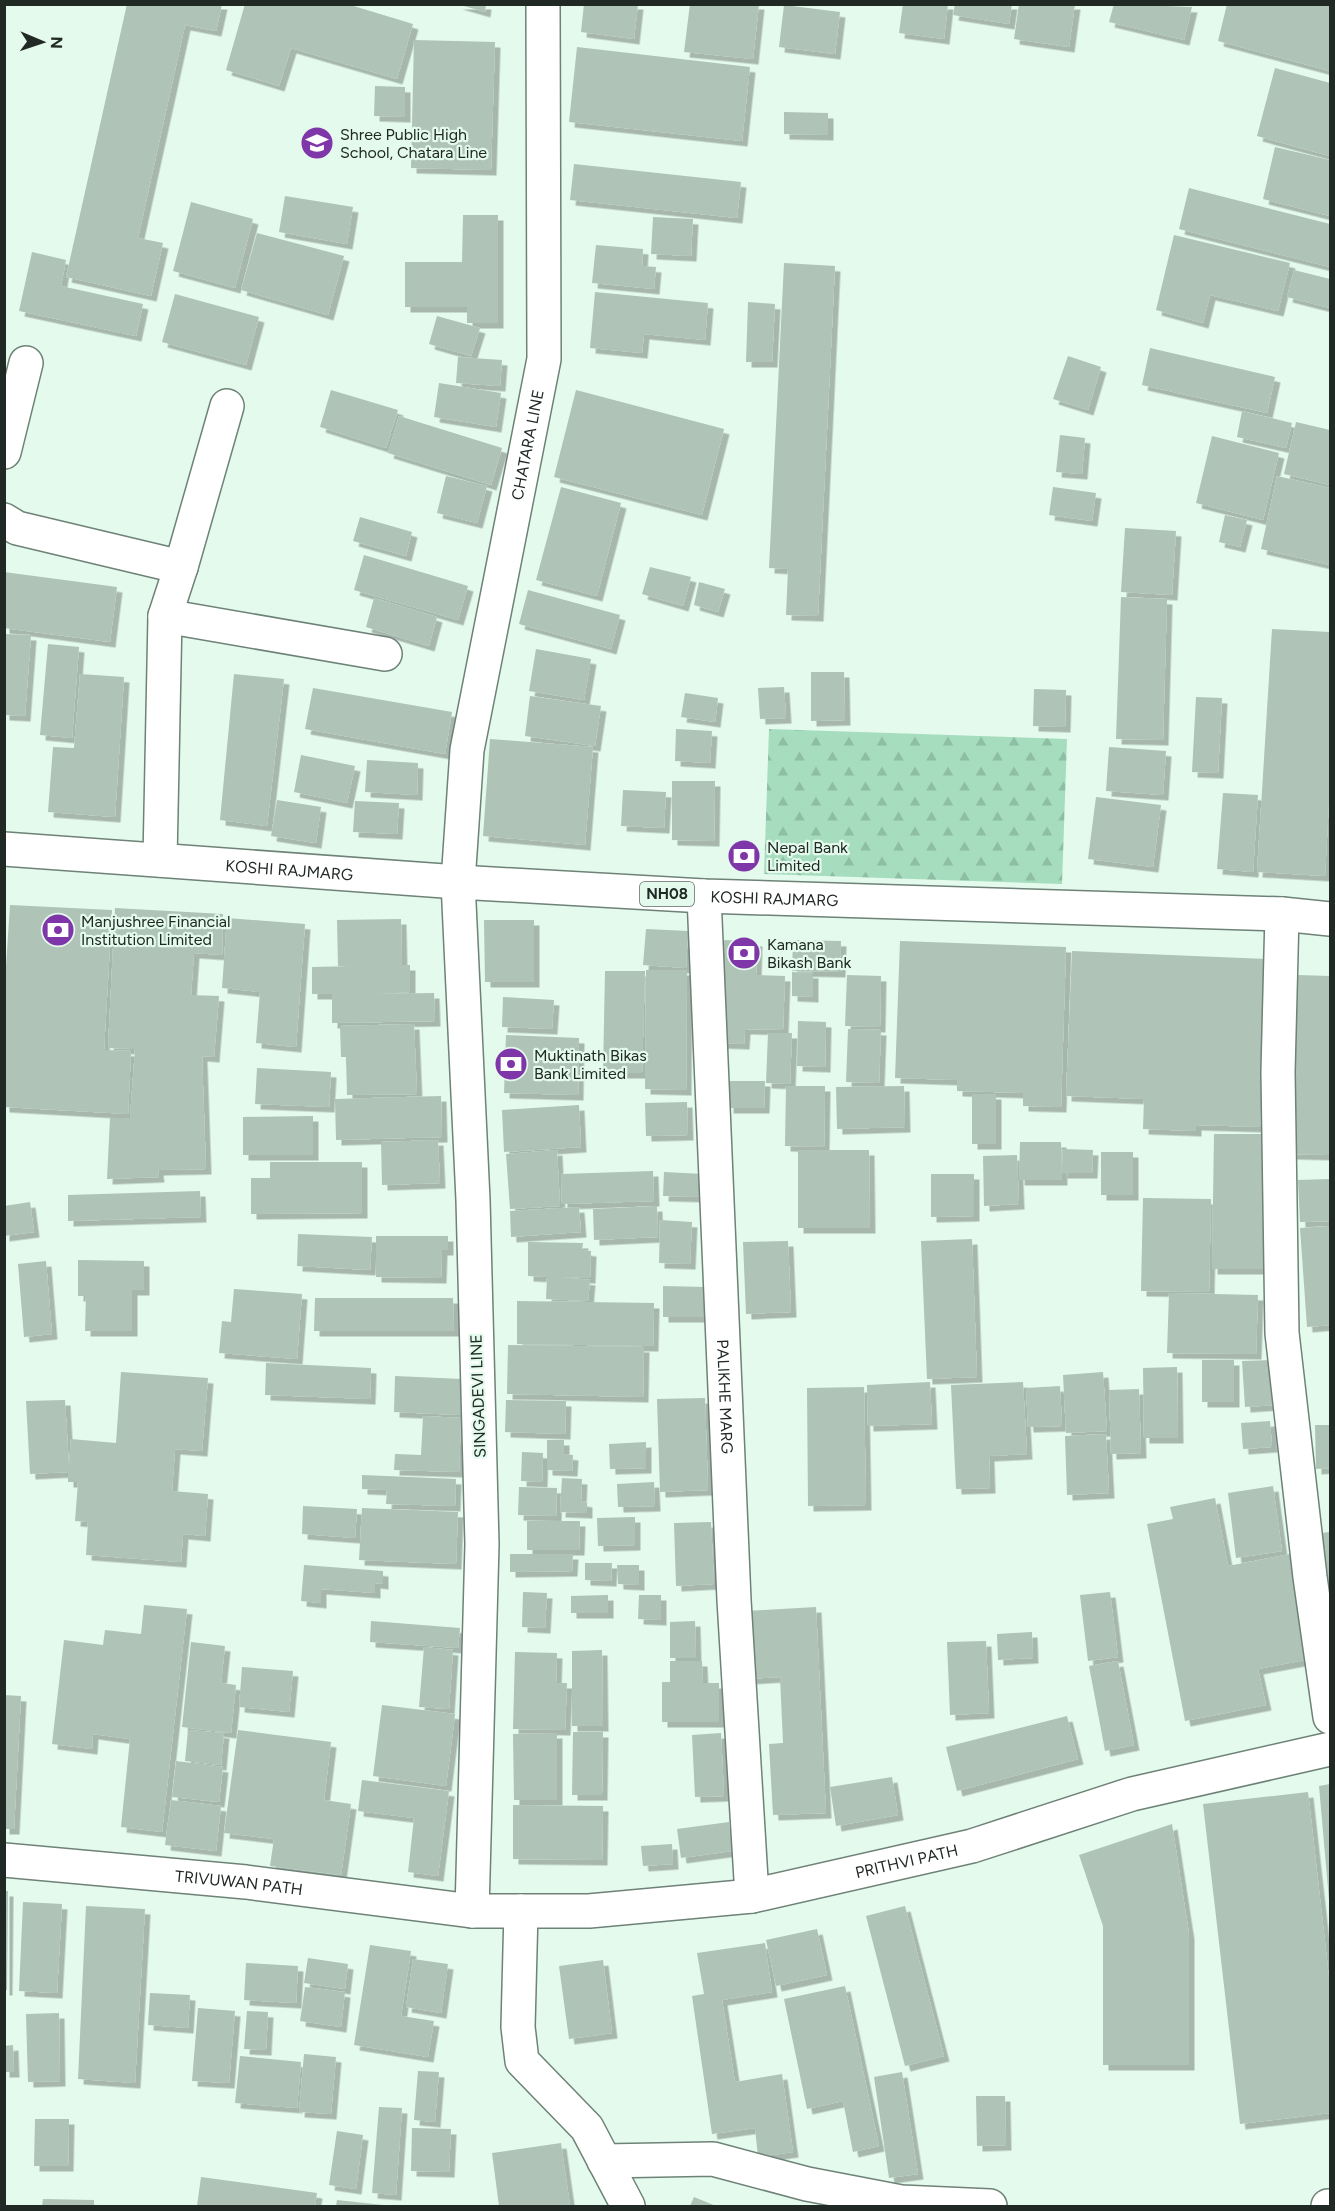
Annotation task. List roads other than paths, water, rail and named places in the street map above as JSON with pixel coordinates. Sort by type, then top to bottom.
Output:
[{"type":"street","name":"CHATARA LINE","points":[[458,882],[467,750],[544,359],[543,4]]},
{"type":"street","points":[[4,452],[27,363]]},
{"type":"street","points":[[160,860],[165,616],[182,567],[227,406]]},
{"type":"street","points":[[4,520],[27,531],[182,567]]},
{"type":"street","points":[[165,616],[385,654]]},
{"type":"street","name":"KOSHI RAJMARG","points":[[4,849],[458,882],[704,896],[1282,914],[1330,919]]},
{"type":"street","name":"SINGADEVI LINE","points":[[458,882],[473,1200],[482,1544],[472,1911]]},
{"type":"street","name":"PALIKHE MARG","points":[[704,896],[734,1600],[752,1896]]},
{"type":"street","points":[[1282,914],[1278,1072],[1282,1333],[1310,1577],[1330,1717]]},
{"type":"street","name":"PRITHVI PATH","points":[[472,1911],[589,1911],[752,1896],[972,1846],[1132,1794],[1330,1749]]},
{"type":"street","name":"TRIVUWAN PATH","points":[[4,1860],[246,1882],[472,1911]]},
{"type":"street","points":[[521,1911],[518,2027],[522,2061],[587,2128],[628,2206]]},
{"type":"street","points":[[604,2161],[713,2159],[807,2184],[901,2202],[990,2206]]},
{"type":"place","name":"Shree Public High School, Chatara Line","points":[[317,143]]},
{"type":"place","name":"Nepal Bank Limited","points":[[744,856]]},
{"type":"place","name":"Manjushree Financial Institution Limited","points":[[58,930]]},
{"type":"place","name":"Kamana Bikash Bank","points":[[744,953]]},
{"type":"place","name":"Muktinath Bikas Bank Limited","points":[[511,1064]]}]
